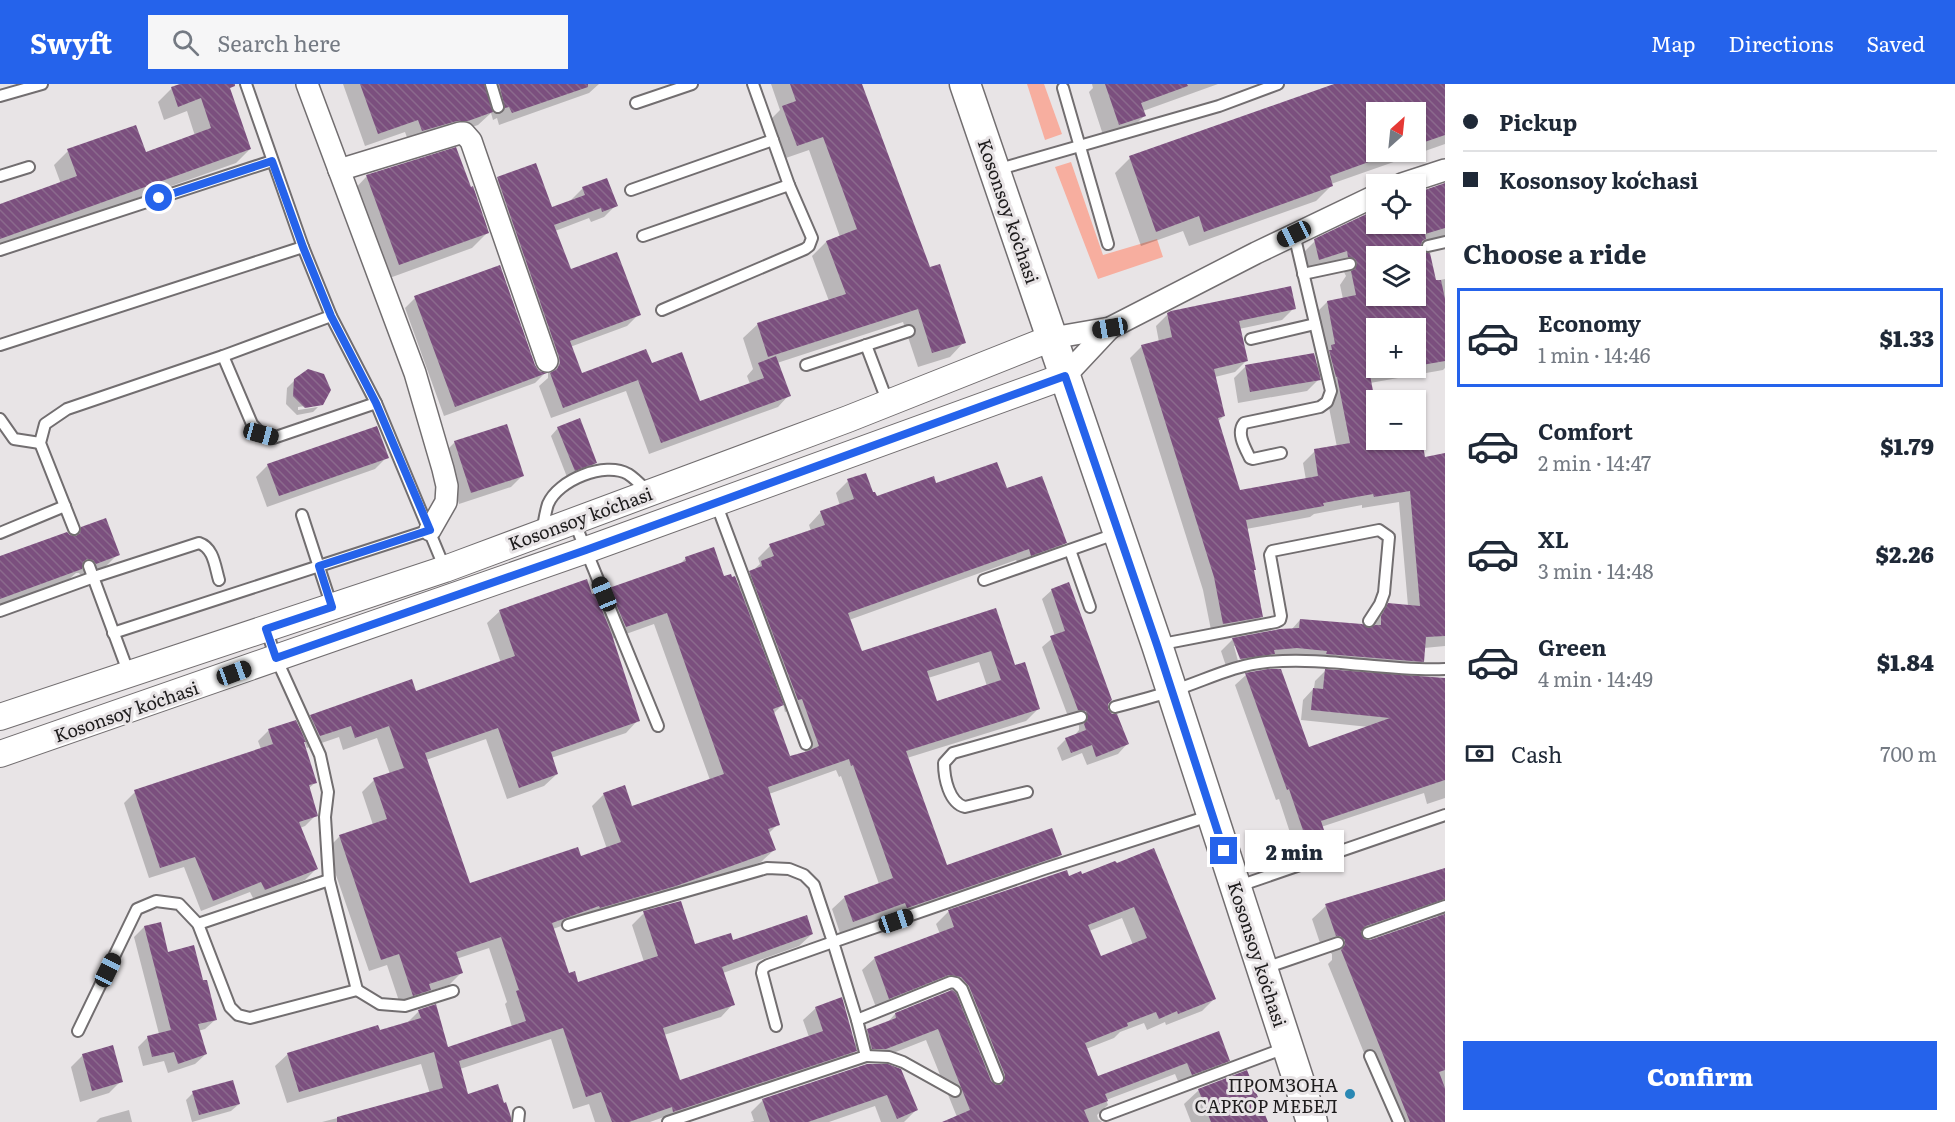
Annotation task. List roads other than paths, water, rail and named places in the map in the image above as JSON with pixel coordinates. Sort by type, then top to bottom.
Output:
[{"type":"main road","name":"Kosonsoy koʻchasi","points":[[965,84],[1157,645],[1312,1122]]},
{"type":"street","points":[[307,84],[415,373],[447,486],[446,502],[430,530]]},
{"type":"street","points":[[339,170],[460,133],[468,135],[547,362]]},
{"type":"street","points":[[1426,176],[1445,170]]},
{"type":"street","points":[[1052,338],[1110,328],[1294,234],[1366,200]]},
{"type":"street","points":[[1065,376],[1110,328]]},
{"type":"street","name":"Kosonsoy koʻchasi","points":[[0,717],[445,569],[888,403],[1052,338]]},
{"type":"street","name":"Kosonsoy koʻchasi","points":[[0,754],[586,550],[1065,376]]},
{"type":"lane","points":[[0,96],[42,84]]},
{"type":"lane","points":[[246,84],[303,247],[331,316],[376,403],[445,569]]},
{"type":"lane","points":[[491,84],[498,107]]},
{"type":"lane","points":[[636,103],[692,84]]},
{"type":"lane","points":[[662,310],[809,246],[812,238],[789,185],[753,84]]},
{"type":"lane","points":[[995,170],[1219,106],[1278,84]]},
{"type":"lane","points":[[1063,88],[1108,244]]},
{"type":"lane","points":[[631,190],[773,140]]},
{"type":"lane","points":[[0,250],[272,161]]},
{"type":"lane","points":[[0,176],[29,166]]},
{"type":"lane","points":[[643,236],[789,185]]},
{"type":"lane","points":[[1281,453],[1250,458],[1240,430],[1244,423],[1320,407],[1327,402],[1331,391],[1294,234]]},
{"type":"lane","points":[[1428,246],[1445,242]]},
{"type":"lane","points":[[0,345],[303,247]]},
{"type":"lane","points":[[1303,274],[1350,264]]},
{"type":"lane","points":[[74,530],[40,443],[45,424],[67,409],[223,356],[331,316]]},
{"type":"lane","points":[[1251,339],[1316,324]]},
{"type":"lane","points":[[806,365],[909,331]]},
{"type":"lane","points":[[866,345],[888,403]]},
{"type":"lane","points":[[223,356],[252,424],[261,434],[273,438],[376,403]]},
{"type":"lane","points":[[0,419],[14,439],[40,443]]},
{"type":"lane","points":[[542,532],[548,504],[558,490],[587,474],[611,469],[628,474],[650,493]]},
{"type":"lane","points":[[716,502],[806,744]]},
{"type":"lane","points":[[1,529],[64,506]]},
{"type":"lane","points":[[302,514],[332,607]]},
{"type":"lane","points":[[574,521],[658,726]]},
{"type":"lane","points":[[113,633],[430,530]]},
{"type":"lane","points":[[1157,645],[1280,620],[1270,555],[1272,551],[1379,530],[1389,537],[1384,593],[1369,621]]},
{"type":"lane","points":[[984,580],[1118,532]]},
{"type":"lane","points":[[0,611],[92,571],[200,543],[210,551],[219,580]]},
{"type":"lane","points":[[1070,550],[1090,607]]},
{"type":"lane","points":[[92,571],[129,674]]},
{"type":"lane","points":[[266,629],[276,658],[320,755],[328,792],[325,817],[329,880],[357,990],[380,1004],[405,1006],[453,991]]},
{"type":"lane","points":[[1115,707],[1172,691],[1230,669],[1250,664],[1296,660],[1445,669]]},
{"type":"lane","points":[[1027,792],[965,807],[961,806],[952,799],[944,763],[946,758],[953,753],[1081,717]]},
{"type":"lane","points":[[776,1026],[762,973],[763,968],[768,965],[1044,869],[1212,815]]},
{"type":"lane","points":[[1236,887],[1445,815]]},
{"type":"lane","points":[[568,925],[767,868],[789,869],[804,875],[814,885],[857,1020],[866,1056]]},
{"type":"lane","points":[[198,924],[329,880]]},
{"type":"lane","points":[[78,1031],[137,909],[156,901],[179,904],[198,924],[230,1008],[238,1015],[250,1018],[357,990]]},
{"type":"lane","points":[[1368,933],[1445,906]]},
{"type":"lane","points":[[1262,969],[1338,943]]},
{"type":"lane","points":[[857,1020],[951,982],[956,983],[962,989],[998,1078]]},
{"type":"lane","points":[[1106,1115],[1288,1047]]},
{"type":"lane","points":[[669,1122],[693,1118],[866,1056],[889,1057],[955,1091]]},
{"type":"lane","points":[[1370,1056],[1399,1122]]},
{"type":"place","name":"ПРОМЗОНА САРКОР МЕБЕЛ","points":[[1350,1094]]}]
